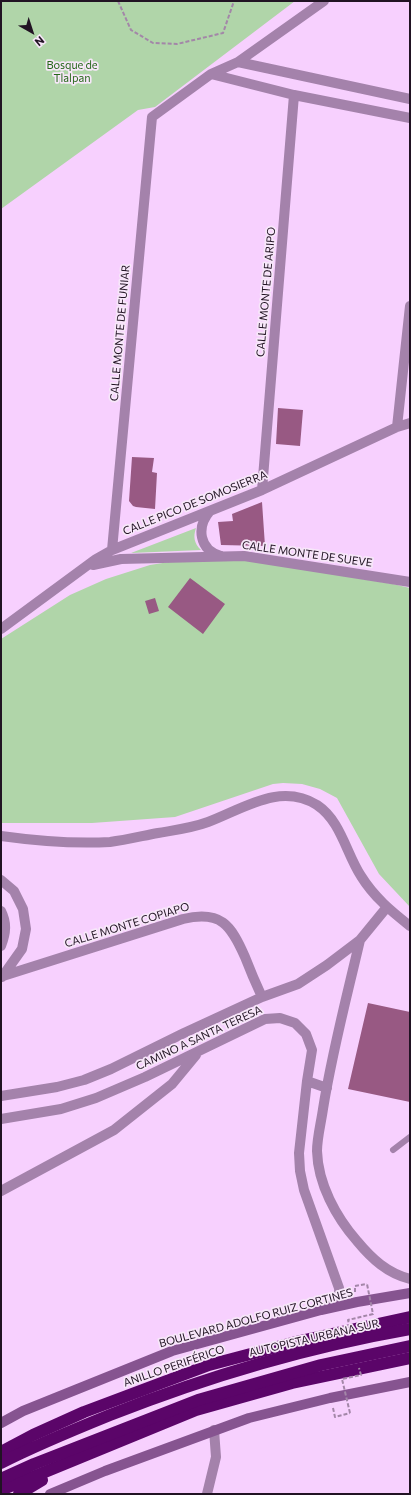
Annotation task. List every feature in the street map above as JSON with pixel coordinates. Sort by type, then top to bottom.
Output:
[{"type":"highway","name":"ANILLO PERIFÉRICO","points":[[1,1452],[33,1435],[84,1412],[209,1365],[300,1341],[410,1317]]},
{"type":"highway","name":"AUTOPISTA URBANA SUR","points":[[1,1462],[64,1433],[159,1395],[232,1371],[336,1344],[410,1329]]},
{"type":"highway","points":[[1,1479],[34,1464],[198,1400],[321,1365],[410,1346]]},
{"type":"highway","points":[[1,1490],[196,1410],[292,1383],[410,1358]]},
{"type":"highway","points":[[1,1449],[33,1435]]},
{"type":"highway","points":[[19,1494],[102,1448]]},
{"type":"main road","name":"BOULEVARD ADOLFO RUIZ CORTINES","points":[[1,1423],[23,1411],[172,1351],[322,1310],[357,1302],[410,1293]]},
{"type":"main road","points":[[50,1494],[105,1471],[214,1430],[287,1408],[410,1382]]},
{"type":"street","points":[[211,74],[238,62],[324,1]]},
{"type":"street","points":[[238,62],[410,99]]},
{"type":"street","points":[[211,74],[294,95],[410,118]]},
{"type":"street","name":"CALLE MONTE DE FUNIAR","points":[[112,550],[152,118],[211,74]]},
{"type":"street","name":"CALLE MONTE DE ARIPO","points":[[262,490],[294,95]]},
{"type":"street","points":[[397,427],[410,306]]},
{"type":"street","name":"CALLE PICO DE SOMOSIERRA","points":[[1,628],[82,569],[112,550],[262,490],[397,427],[410,423]]},
{"type":"street","points":[[210,511],[203,520],[201,526],[202,538],[207,548],[222,557]]},
{"type":"street","name":"CALLE MONTE DE SUEVE","points":[[82,569],[101,562],[121,560],[244,556],[410,582]]},
{"type":"street","points":[[1,836],[48,842],[111,842],[185,829],[213,820],[264,798],[274,796],[292,796],[302,798],[316,805],[329,816],[341,835],[361,876],[375,895],[410,926]]},
{"type":"street","points":[[1,880],[14,891],[23,909],[26,929],[22,949],[2,978]]},
{"type":"street","name":"CAMINO A SANTA TERESA","points":[[1,1096],[57,1087],[84,1080],[111,1069],[262,997],[298,984],[327,965],[360,940],[387,907]]},
{"type":"street","points":[[1,910],[6,925],[1,946]]},
{"type":"street","name":"CALLE MONTE COPIAPO","points":[[2,978],[183,919],[191,917],[207,917],[215,918],[221,921],[232,931],[262,997]]},
{"type":"street","name":"CAMINO A SANTA TERESA","points":[[360,940],[327,1088],[317,1151],[320,1172],[329,1199],[349,1232],[372,1259],[397,1276],[410,1279]]},
{"type":"street","name":"CAMINO A SANTA TERESA","points":[[1,1119],[61,1109],[96,1098],[198,1052],[258,1021],[280,1018],[295,1023],[301,1028],[310,1042],[312,1050],[306,1081],[299,1153],[300,1171],[304,1190],[340,1293],[335,1303],[322,1310]]},
{"type":"street","points":[[1,1192],[114,1130],[172,1084],[198,1052]]},
{"type":"street","points":[[306,1081],[327,1088]]},
{"type":"street","points":[[207,1494],[216,1456],[214,1430]]},
{"type":"lane","points":[[393,1150],[410,1137]]},
{"type":"lane","points":[[397,1276],[410,1272]]},
{"type":"path","points":[[118,1],[131,30],[153,44],[177,44],[223,33],[234,1]]},
{"type":"path","points":[[354,1286],[367,1284]]},
{"type":"path","points":[[335,1417],[350,1413]]},
{"type":"green space","name":"Bosque de Tlalpan","points":[[1,1],[295,1],[155,107],[138,110],[1,209]]},
{"type":"green space","points":[[196,528],[195,540],[201,550],[131,553]]},
{"type":"green space","points":[[245,560],[410,588],[410,907],[379,874],[337,798],[320,789],[302,784],[273,784],[175,817],[92,823],[1,823],[1,639],[70,595],[106,579],[150,565],[175,561]]},
{"type":"building","points":[[278,408],[303,410],[300,446],[276,444]]},
{"type":"building","points":[[132,457],[154,458],[152,472],[157,473],[155,509],[136,507],[129,501]]},
{"type":"building","points":[[262,502],[265,546],[221,545],[218,522],[233,521],[232,514]]},
{"type":"building","points":[[190,578],[225,604],[203,634],[168,607]]},
{"type":"building","points":[[155,598],[159,611],[149,614],[145,601]]},
{"type":"building","points":[[368,1003],[410,1012],[410,1102],[348,1089]]}]
